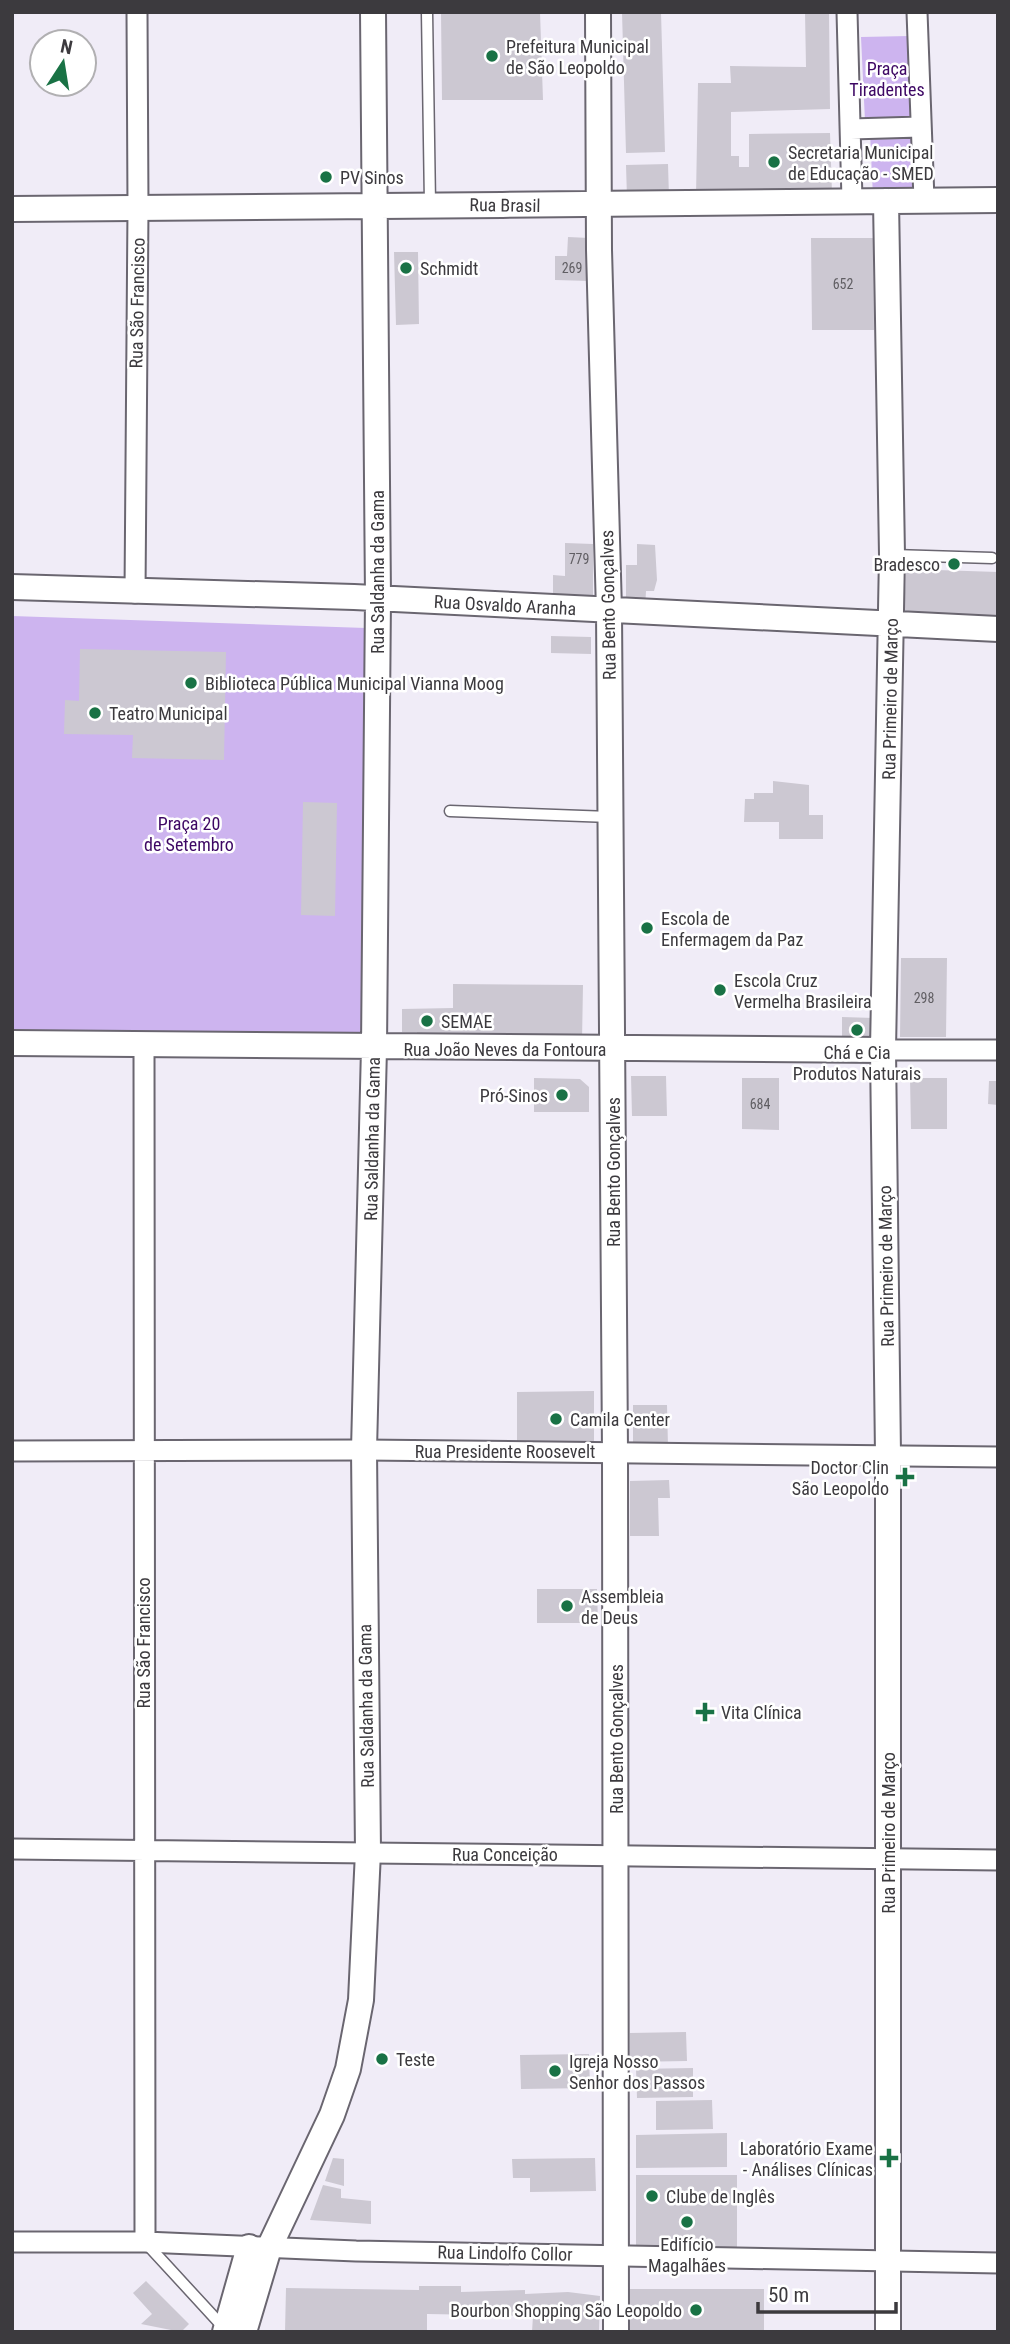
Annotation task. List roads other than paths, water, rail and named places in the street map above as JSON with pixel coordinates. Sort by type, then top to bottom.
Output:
[{"type":"street","name":"Rua São Francisco","points":[[135,593],[138,208],[136,12]]},
{"type":"street","name":"Rua Saldanha da Gama","points":[[230,2331],[259,2248],[332,2115],[348,2069],[361,2000],[368,1852],[364,1450],[374,1048],[378,598],[373,12]]},
{"type":"street","name":"Rua Bento Gonçalves","points":[[598,12],[599,206],[609,611],[617,1854],[616,2332]]},
{"type":"street","points":[[847,12],[852,200]]},
{"type":"street","points":[[917,12],[924,200]]},
{"type":"street","points":[[851,129],[920,127]]},
{"type":"street","name":"Rua Brasil","points":[[12,209],[375,204],[599,206],[852,200],[998,200]]},
{"type":"street","name":"Rua Primeiro de Março","points":[[886,201],[892,555],[883,1050],[888,1455],[887,2332]]},
{"type":"street","name":"Rua Osvaldo Aranha","points":[[12,587],[135,593],[378,598],[998,629]]},
{"type":"street","name":"Rua João Neves da Fontoura","points":[[12,1043],[612,1050],[998,1050]]},
{"type":"street","name":"Rua São Francisco","points":[[144,1044],[142,1452],[145,2242]]},
{"type":"street","name":"Rua Presidente Roosevelt","points":[[12,1451],[364,1450],[998,1457]]},
{"type":"street","name":"Rua Conceição","points":[[12,1849],[998,1860]]},
{"type":"street","name":"Rua Lindolfo Collor","points":[[12,2242],[145,2242],[259,2248],[998,2263]]},
{"type":"lane","points":[[427,12],[430,204]]},
{"type":"lane","points":[[892,555],[992,558]]},
{"type":"lane","points":[[450,811],[610,817]]},
{"type":"lane","points":[[145,2242],[230,2331]]},
{"type":"place","name":"Prefeitura Municipal de São Leopoldo","points":[[492,56]]},
{"type":"place","name":"Secretaria Municipal de Educação - SMED","points":[[774,162]]},
{"type":"place","name":"PV Sinos","points":[[326,177]]},
{"type":"place","name":"Schmidt","points":[[406,268]]},
{"type":"place","name":"Bradesco","points":[[954,564]]},
{"type":"place","name":"Biblioteca Pública Municipal Vianna Moog","points":[[191,683]]},
{"type":"place","name":"Teatro Municipal","points":[[95,713]]},
{"type":"place","name":"Escola de Enfermagem da Paz","points":[[647,928]]},
{"type":"place","name":"Escola Cruz Vermelha Brasileira","points":[[720,990]]},
{"type":"place","name":"SEMAE","points":[[427,1021]]},
{"type":"place","name":"Chá e Cia Produtos Naturais","points":[[857,1030]]},
{"type":"place","name":"Pró-Sinos","points":[[562,1095]]},
{"type":"place","name":"Camila Center","points":[[556,1419]]},
{"type":"place","name":"Doctor Clin São Leopoldo","points":[[905,1477]]},
{"type":"place","name":"Assembleia de Deus","points":[[567,1606]]},
{"type":"place","name":"Vita Clínica","points":[[705,1712]]},
{"type":"place","name":"Teste","points":[[382,2059]]},
{"type":"place","name":"Igreja Nosso Senhor dos Passos","points":[[555,2071]]},
{"type":"place","name":"Laboratório Exame - Análises Clínicas","points":[[889,2158]]},
{"type":"place","name":"Clube de Inglês","points":[[652,2196]]},
{"type":"place","name":"Edifício Magalhães","points":[[687,2222]]},
{"type":"place","name":"Bourbon Shopping São Leopoldo","points":[[696,2310]]},
{"type":"park label","name":"Praça Tiradentes","points":[[887,78]]},
{"type":"park label","name":"Praça 20 de Setembro","points":[[189,833]]}]
